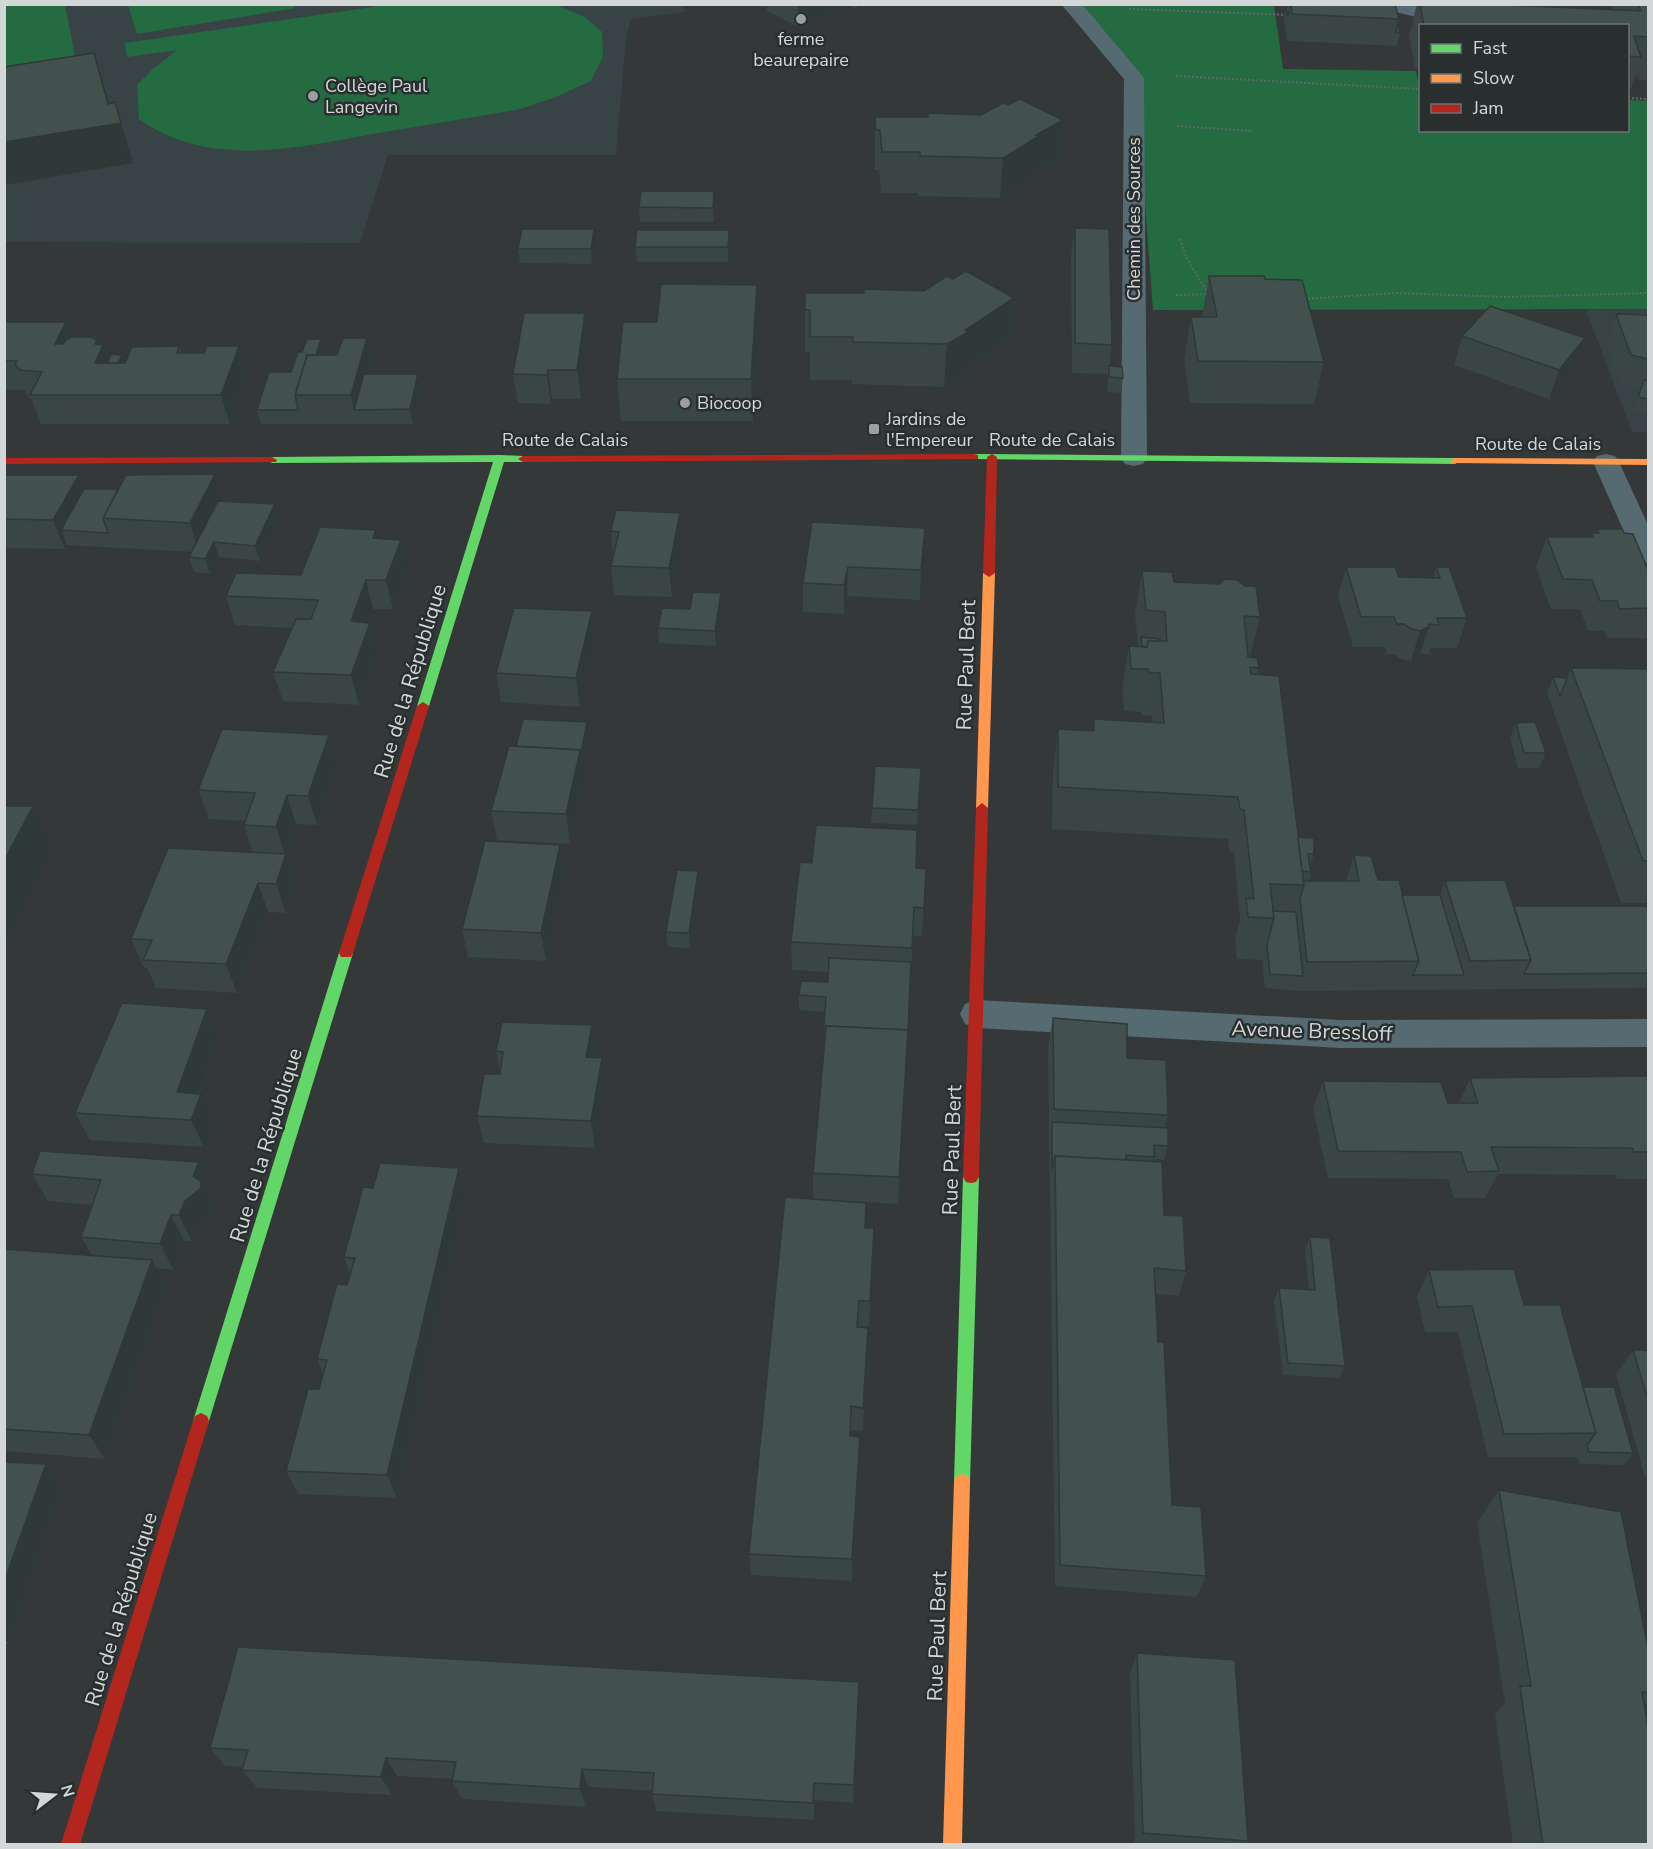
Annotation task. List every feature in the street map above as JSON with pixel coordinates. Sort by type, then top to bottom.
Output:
[{"type":"street","name":"Chemin des Sources","points":[[1070,4],[1083,16],[1134,78],[1134,458]]},
{"type":"street","points":[[1387,4],[1412,10],[1482,16]]},
{"type":"street","name":"Route de Calais","points":[[4,461],[992,457],[1648,462]]},
{"type":"street","name":"Rue Paul Bert","points":[[952,1845],[992,457]]},
{"type":"street","name":"Rue de la République","points":[[70,1845],[483,519],[500,458]]},
{"type":"street","points":[[1606,462],[1648,554]]},
{"type":"street","name":"Avenue Bressloff","points":[[977,1014],[1341,1034],[1648,1032]]},
{"type":"path","points":[[1126,9],[1296,14]]},
{"type":"path","points":[[1169,75],[1419,89]]},
{"type":"path","points":[[1629,98],[1648,99]]},
{"type":"path","points":[[1134,125],[1253,131]]},
{"type":"path","points":[[1303,299],[1396,293],[1506,297],[1648,293]]},
{"type":"path","points":[[1133,296],[1218,296]]},
{"type":"shaded area","name":"Collège Paul Langevin","points":[[684,4],[685,12],[631,19],[626,38],[616,155],[388,155],[360,243],[5,242],[4,5]]},
{"type":"shaded area","points":[[1648,309],[1648,432],[1632,432],[1586,310]]},
{"type":"green space","points":[[293,4],[295,8],[137,34],[128,5]]},
{"type":"green space","points":[[554,4],[585,17],[602,32],[603,57],[591,81],[556,97],[520,109],[287,148],[225,150],[195,145],[166,135],[139,119],[137,85],[177,50],[127,57],[125,43],[386,5]]},
{"type":"green space","points":[[5,5],[65,5],[83,96],[5,109]]},
{"type":"green space","points":[[1076,5],[1274,5],[1283,69],[1416,71],[1419,85],[1419,132],[1629,132],[1629,100],[1648,101],[1648,309],[1153,310],[1135,70]]},
{"type":"building","points":[[1291,4],[1395,4],[1399,19],[1292,14]]},
{"type":"building","points":[[1420,4],[1505,4],[1641,11],[1638,4],[1648,4],[1648,37],[1634,36],[1641,57],[1629,56],[1629,24],[1424,24]]},
{"type":"building","points":[[94,53],[108,104],[115,102],[121,123],[4,142],[4,67]]},
{"type":"building","points":[[1020,99],[1063,120],[1003,158],[920,156],[920,152],[882,152],[880,130],[876,130],[875,117],[928,117],[928,113],[981,115],[1003,103],[1008,105]]},
{"type":"building","points":[[641,191],[714,191],[713,208],[639,207]]},
{"type":"building","points":[[1075,228],[1109,229],[1112,345],[1075,343]]},
{"type":"building","points":[[522,229],[594,229],[591,249],[518,249]]},
{"type":"building","points":[[637,230],[729,230],[728,247],[635,247]]},
{"type":"building","points":[[966,271],[1014,298],[965,330],[968,332],[947,344],[853,342],[853,337],[810,337],[810,310],[805,310],[805,293],[864,293],[864,289],[924,291],[947,276],[953,279]]},
{"type":"building","points":[[1209,276],[1264,276],[1265,279],[1302,280],[1324,362],[1198,361],[1191,317],[1217,317]]},
{"type":"building","points":[[661,284],[757,285],[751,379],[617,379],[623,322],[657,322]]},
{"type":"building","points":[[1490,306],[1585,338],[1559,370],[1462,336]]},
{"type":"building","points":[[524,313],[585,313],[577,370],[548,370],[547,375],[513,374]]},
{"type":"building","points":[[1616,314],[1648,315],[1648,359],[1631,355]]},
{"type":"building","points":[[4,322],[66,322],[55,344],[63,344],[72,337],[91,337],[97,340],[95,344],[103,345],[95,363],[125,363],[132,347],[179,346],[177,353],[204,353],[207,346],[239,346],[221,395],[30,395],[42,372],[20,370],[15,364],[17,361],[4,361]]},
{"type":"building","points":[[343,338],[367,338],[351,395],[295,395],[307,355],[337,355]]},
{"type":"building","points":[[307,339],[321,339],[316,355],[307,355],[295,395],[298,410],[257,410],[269,372],[291,372],[298,352],[302,352]]},
{"type":"building","points":[[111,354],[122,355],[118,363],[107,363]]},
{"type":"building","points":[[1109,366],[1122,367],[1123,378],[1109,377]]},
{"type":"building","points":[[364,374],[418,374],[410,409],[354,410]]},
{"type":"building","points":[[1644,380],[1648,381],[1648,399],[1638,397]]},
{"type":"building","points":[[215,474],[190,523],[103,518],[126,475]]},
{"type":"building","points":[[4,475],[79,475],[53,520],[4,519]]},
{"type":"building","points":[[84,489],[118,489],[103,518],[108,533],[61,530]]},
{"type":"building","points":[[218,501],[275,504],[255,546],[214,542],[205,559],[189,557]]},
{"type":"building","points":[[616,510],[680,513],[669,568],[611,566],[619,532],[611,531]]},
{"type":"building","points":[[812,522],[925,528],[921,570],[848,567],[844,585],[803,583]]},
{"type":"building","points":[[320,527],[376,530],[373,538],[401,540],[386,580],[366,580],[351,621],[370,623],[351,675],[273,672],[296,619],[311,619],[318,600],[226,596],[236,573],[301,575]]},
{"type":"building","points":[[1598,529],[1622,529],[1624,533],[1633,534],[1648,570],[1648,608],[1619,609],[1617,601],[1600,601],[1592,580],[1563,579],[1547,537],[1593,537],[1591,533],[1599,533]]},
{"type":"building","points":[[1346,567],[1395,567],[1399,577],[1440,578],[1436,567],[1449,567],[1467,618],[1437,618],[1439,625],[1429,624],[1429,627],[1420,631],[1409,628],[1405,624],[1397,624],[1394,617],[1361,617]]},
{"type":"building","points":[[1142,571],[1172,572],[1174,582],[1220,584],[1224,579],[1237,580],[1245,586],[1256,586],[1260,617],[1244,616],[1248,657],[1257,658],[1259,668],[1250,667],[1251,674],[1279,676],[1304,885],[1270,884],[1274,918],[1248,917],[1246,898],[1254,899],[1244,810],[1240,809],[1238,797],[1058,787],[1058,729],[1094,731],[1094,719],[1164,723],[1160,673],[1149,673],[1148,669],[1131,669],[1129,646],[1147,647],[1148,641],[1167,641],[1165,612],[1146,610]]},
{"type":"building","points":[[693,592],[721,593],[715,631],[658,628],[662,608],[690,609]]},
{"type":"building","points":[[514,608],[592,611],[576,678],[496,673]]},
{"type":"building","points":[[1141,637],[1160,639],[1160,641],[1148,641],[1147,647],[1142,646]]},
{"type":"building","points":[[1571,668],[1648,669],[1648,861],[1643,861]]},
{"type":"building","points":[[1553,677],[1567,678],[1560,696]]},
{"type":"building","points":[[523,719],[587,722],[581,752],[580,750],[516,746]]},
{"type":"building","points":[[1535,722],[1546,753],[1524,753],[1516,723]]},
{"type":"building","points":[[222,729],[329,735],[308,796],[287,795],[276,827],[244,825],[255,793],[198,790]]},
{"type":"building","points":[[509,746],[580,750],[566,814],[491,811]]},
{"type":"building","points":[[875,766],[921,768],[918,810],[872,808]]},
{"type":"building","points":[[4,806],[33,806],[4,861]]},
{"type":"building","points":[[816,825],[917,830],[916,868],[926,869],[924,908],[914,907],[912,948],[791,942],[800,862],[812,863]]},
{"type":"building","points":[[1298,837],[1314,838],[1314,854],[1308,854],[1311,872],[1302,871]]},
{"type":"building","points":[[485,841],[560,845],[541,933],[462,929]]},
{"type":"building","points":[[168,848],[286,854],[276,884],[258,883],[226,964],[143,960],[152,940],[131,939]]},
{"type":"building","points":[[1354,855],[1371,856],[1378,880],[1399,880],[1419,961],[1307,962],[1300,899],[1303,881],[1359,881]]},
{"type":"building","points":[[677,870],[698,871],[689,933],[666,932]]},
{"type":"building","points":[[1505,880],[1531,960],[1470,961],[1445,881]]},
{"type":"building","points":[[1402,895],[1440,895],[1464,975],[1413,975],[1419,961]]},
{"type":"building","points":[[1514,906],[1648,906],[1648,973],[1524,974],[1531,960]]},
{"type":"building","points":[[1273,911],[1296,912],[1303,976],[1270,974],[1267,945],[1274,918]]},
{"type":"building","points":[[829,958],[911,962],[908,1030],[826,1026],[825,1040],[823,1040],[826,997],[799,995],[801,981],[828,982]]},
{"type":"building","points":[[122,1003],[207,1009],[177,1092],[201,1094],[191,1120],[75,1113]]},
{"type":"building","points":[[1053,1018],[1127,1024],[1127,1058],[1166,1060],[1168,1115],[1054,1109]]},
{"type":"building","points":[[502,1022],[592,1025],[586,1057],[602,1058],[591,1121],[477,1116],[484,1074],[500,1074],[503,1052],[496,1051]]},
{"type":"building","points":[[826,1026],[908,1030],[899,1177],[813,1173]]},
{"type":"building","points":[[1648,1076],[1648,1152],[1634,1152],[1632,1148],[1491,1147],[1499,1171],[1467,1172],[1461,1152],[1338,1151],[1323,1081],[1441,1082],[1448,1103],[1478,1103],[1470,1078]]},
{"type":"building","points":[[1052,1122],[1168,1128],[1168,1146],[1154,1145],[1154,1157],[1126,1155],[1126,1160],[1055,1156],[1052,1169]]},
{"type":"building","points":[[40,1151],[199,1162],[193,1176],[201,1182],[201,1188],[185,1201],[179,1215],[171,1215],[160,1244],[81,1237],[101,1180],[32,1174]]},
{"type":"building","points":[[1055,1156],[1162,1162],[1164,1215],[1183,1216],[1186,1271],[1154,1268],[1158,1342],[1164,1342],[1172,1505],[1201,1507],[1206,1576],[1060,1565]]},
{"type":"building","points":[[380,1163],[459,1168],[387,1475],[286,1471],[308,1389],[319,1389],[327,1360],[317,1359],[337,1284],[347,1285],[355,1258],[344,1257],[363,1187],[373,1188]]},
{"type":"building","points":[[785,1197],[866,1203],[865,1228],[874,1228],[870,1301],[859,1301],[857,1327],[868,1328],[863,1408],[851,1406],[850,1436],[860,1437],[852,1559],[749,1554]]},
{"type":"building","points":[[1310,1237],[1330,1238],[1345,1366],[1288,1363],[1279,1288],[1315,1290]]},
{"type":"building","points":[[4,1249],[152,1260],[89,1435],[4,1429]]},
{"type":"building","points":[[1514,1269],[1524,1305],[1560,1305],[1596,1433],[1504,1434],[1472,1306],[1438,1307],[1429,1270]]},
{"type":"building","points":[[1633,1350],[1648,1350],[1648,1400]]},
{"type":"building","points":[[1583,1387],[1614,1387],[1633,1453],[1589,1452],[1587,1445],[1596,1433]]},
{"type":"building","points":[[4,1462],[46,1464],[4,1582]]},
{"type":"building","points":[[1499,1490],[1621,1512],[1648,1648],[1648,1692],[1642,1692],[1648,1726],[1648,1845],[1543,1845],[1520,1686],[1531,1686]]},
{"type":"building","points":[[238,1647],[859,1682],[854,1785],[814,1783],[813,1803],[652,1794],[654,1773],[582,1769],[580,1789],[452,1781],[456,1762],[386,1758],[381,1777],[242,1770],[248,1750],[210,1748]]},
{"type":"building","points":[[1137,1653],[1235,1660],[1248,1841],[1143,1833]]},
{"type":"traffic: fast","points":[[974,457],[1455,461]]},
{"type":"traffic: fast","points":[[423,706],[500,458]]},
{"type":"traffic: fast","points":[[272,460],[523,459]]},
{"type":"traffic: fast","points":[[201,1421],[346,953]]},
{"type":"traffic: fast","points":[[962,1482],[971,1177]]},
{"type":"traffic: slow","points":[[1455,461],[1648,462]]},
{"type":"traffic: slow","points":[[982,808],[989,573]]},
{"type":"traffic: slow","points":[[952,1844],[962,1482]]},
{"type":"traffic: jam","points":[[523,459],[974,457]]},
{"type":"traffic: jam","points":[[989,573],[992,457]]},
{"type":"traffic: jam","points":[[4,461],[272,460]]},
{"type":"traffic: jam","points":[[346,953],[423,706]]},
{"type":"traffic: jam","points":[[971,1177],[982,808]]},
{"type":"traffic: jam","points":[[70,1844],[201,1421]]},
{"type":"place","name":"ferme beaurepaire","points":[[801,19]]},
{"type":"place","name":"Collège Paul Langevin","points":[[313,96]]},
{"type":"place","name":"Biocoop","points":[[685,403]]},
{"type":"place","name":"Jardins de l'Empereur","points":[[874,429]]}]
